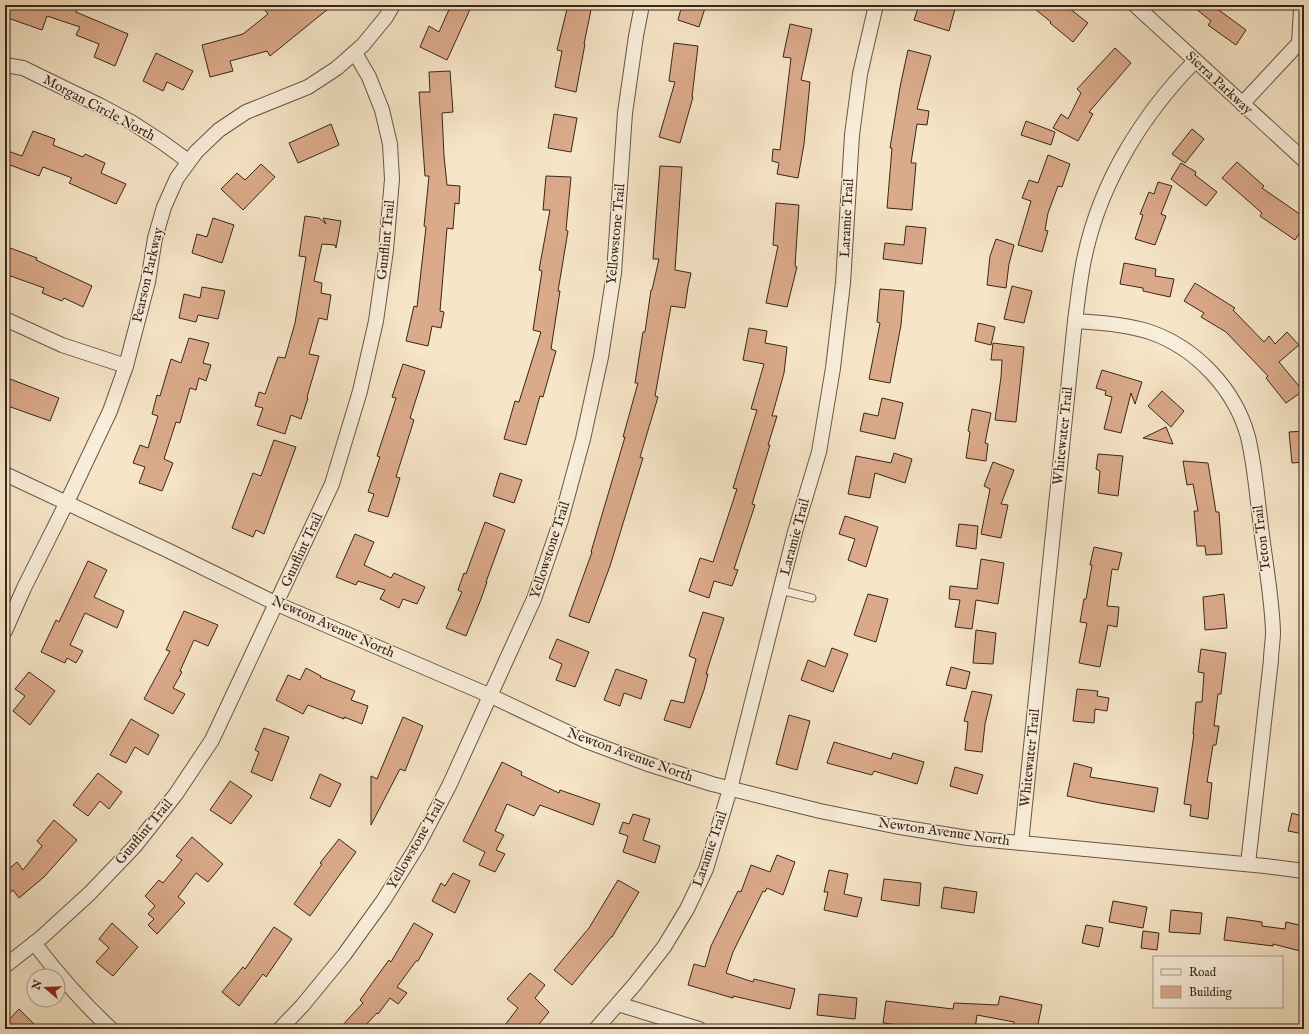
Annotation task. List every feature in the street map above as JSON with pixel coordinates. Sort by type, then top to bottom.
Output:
[{"type":"street","name":"Pearson Parkway","points":[[5,631],[24,588],[110,411],[126,366],[148,282],[155,238],[164,206],[177,178],[188,161],[219,130],[246,112],[308,87],[338,68],[363,45],[386,17],[393,5]]},
{"type":"street","name":"Yellowstone Trail","points":[[280,1029],[302,1006],[344,955],[383,901],[418,845],[449,786],[534,599],[561,520],[583,439],[601,357],[614,273],[625,113],[642,5]]},
{"type":"street","name":"Laramie Trail","points":[[596,1029],[664,947],[687,909],[706,869],[730,789],[780,590],[819,452],[833,368],[843,283],[852,135],[860,74],[876,5]]},
{"type":"street","name":"Sierra Parkway","points":[[1135,5],[1304,160]]},
{"type":"street","points":[[1242,104],[1299,43],[1301,10]]},
{"type":"street","name":"Gunflint Trail","points":[[5,966],[34,943],[90,893],[135,846],[176,794],[212,740],[332,484],[360,391],[376,321],[386,250],[392,179],[390,144],[382,110],[369,77],[355,53]]},
{"type":"street","name":"Whitewater Trail","points":[[1021,843],[1075,321],[1085,255],[1100,206],[1122,158],[1149,114],[1182,74],[1195,61]]},
{"type":"street","name":"Morgan Circle North","points":[[5,65],[22,68],[99,105],[131,122],[188,161]]},
{"type":"street","points":[[5,319],[62,345],[126,366]]},
{"type":"street","name":"Teton Trail","points":[[1075,321],[1121,325],[1149,332],[1177,344],[1200,362],[1220,383],[1237,409],[1247,436],[1253,465],[1273,633],[1248,864]]},
{"type":"street","name":"Newton Avenue North","points":[[5,474],[67,502],[277,604],[491,696],[586,741],[648,764],[730,789],[820,811],[894,826],[968,838],[1248,864],[1304,871]]},
{"type":"street","points":[[34,943],[46,959],[96,1015],[111,1029]]},
{"type":"street","points":[[618,1004],[699,1029]]},
{"type":"lane","points":[[780,590],[812,598]]},
{"type":"building","points":[[5,5],[79,5],[76,12],[128,34],[115,66],[94,57],[99,44],[76,35],[80,27],[47,16],[42,30],[5,17]]},
{"type":"building","points":[[261,5],[276,5],[280,9],[286,5],[333,5],[270,56],[267,51],[230,61],[233,71],[210,77],[202,45],[243,34],[268,14]]},
{"type":"building","points":[[451,5],[472,5],[447,60],[420,47],[429,26],[439,32]]},
{"type":"building","points":[[568,5],[592,5],[576,92],[555,87],[562,51],[557,50]]},
{"type":"building","points":[[682,5],[706,5],[699,27],[678,20]]},
{"type":"building","points":[[919,5],[956,5],[949,31],[914,20]]},
{"type":"building","points":[[1030,5],[1065,5],[1088,23],[1073,42]]},
{"type":"building","points":[[1191,5],[1212,5],[1246,30],[1236,45],[1208,25],[1211,21]]},
{"type":"building","points":[[790,24],[812,29],[801,80],[810,82],[804,144],[798,178],[777,174],[779,163],[772,161],[773,149],[780,150],[791,58],[783,57]]},
{"type":"building","points":[[674,43],[698,46],[693,97],[680,143],[659,137],[675,82],[669,81]]},
{"type":"building","points":[[1115,48],[1131,63],[1089,112],[1093,114],[1078,141],[1053,128],[1061,114],[1068,119],[1081,93],[1077,89]]},
{"type":"building","points":[[908,50],[931,56],[917,109],[929,111],[927,125],[917,124],[911,163],[916,163],[912,210],[887,208],[892,148],[890,148]]},
{"type":"building","points":[[156,53],[193,71],[183,90],[167,82],[163,91],[143,81]]},
{"type":"building","points":[[450,71],[453,112],[442,113],[444,156],[447,185],[460,186],[459,204],[455,203],[453,229],[447,228],[440,311],[444,312],[441,328],[432,326],[428,346],[406,341],[414,306],[417,307],[426,227],[424,226],[429,176],[425,176],[419,92],[430,92],[429,72]]},
{"type":"building","points":[[554,114],[577,118],[571,152],[548,148]]},
{"type":"building","points":[[1026,121],[1055,132],[1051,145],[1021,135]]},
{"type":"building","points":[[331,124],[339,145],[298,163],[289,143]]},
{"type":"building","points":[[1192,129],[1204,139],[1185,163],[1172,154]]},
{"type":"building","points":[[33,131],[55,139],[53,145],[83,157],[85,154],[105,163],[101,173],[126,184],[116,204],[69,183],[72,178],[43,167],[39,176],[5,163],[5,150],[22,156]]},
{"type":"building","points":[[1048,155],[1070,164],[1062,187],[1058,186],[1048,213],[1045,230],[1048,231],[1042,252],[1018,245],[1031,201],[1022,198],[1029,180],[1038,183]]},
{"type":"building","points":[[1237,162],[1264,186],[1262,188],[1304,217],[1304,226],[1295,240],[1260,216],[1262,213],[1222,178]]},
{"type":"building","points":[[1181,163],[1196,172],[1195,175],[1217,192],[1206,206],[1171,179]]},
{"type":"building","points":[[261,164],[275,177],[243,210],[221,189],[237,173],[245,180]]},
{"type":"building","points":[[660,166],[682,167],[675,270],[691,273],[685,308],[671,306],[655,396],[658,397],[640,457],[643,458],[610,566],[589,623],[569,616],[592,552],[625,437],[623,437],[638,383],[635,383],[643,332],[645,332],[651,290],[659,259],[653,259]]},
{"type":"building","points":[[546,176],[571,177],[566,230],[568,231],[558,291],[560,291],[551,349],[556,351],[543,397],[540,396],[526,445],[504,439],[515,401],[519,402],[541,332],[533,330],[542,271],[539,270],[550,210],[543,210]]},
{"type":"building","points":[[1158,182],[1172,186],[1161,214],[1166,216],[1155,245],[1135,239],[1143,215],[1140,214],[1149,192],[1154,194]]},
{"type":"building","points":[[776,203],[799,205],[795,266],[797,267],[787,307],[766,303],[778,246],[773,245]]},
{"type":"building","points":[[305,216],[319,218],[326,224],[323,218],[341,221],[336,248],[335,245],[322,244],[314,281],[322,283],[321,293],[331,295],[327,320],[319,318],[309,354],[319,356],[307,397],[308,398],[301,419],[291,415],[285,434],[257,425],[263,408],[255,406],[259,392],[265,394],[278,357],[285,358],[295,323],[306,257],[299,256]]},
{"type":"building","points":[[213,218],[234,225],[222,263],[192,253],[197,234],[207,237]]},
{"type":"building","points":[[906,226],[926,228],[922,264],[883,259],[885,243],[904,245]]},
{"type":"building","points":[[996,239],[1014,245],[1009,264],[1006,288],[987,285],[990,256]]},
{"type":"building","points":[[5,246],[37,258],[36,260],[92,286],[83,307],[64,298],[62,301],[42,293],[44,288],[5,274]]},
{"type":"building","points":[[1124,263],[1156,269],[1155,276],[1174,279],[1170,297],[1143,291],[1143,288],[1120,284]]},
{"type":"building","points":[[1195,283],[1235,308],[1233,310],[1264,342],[1269,336],[1275,344],[1287,332],[1299,345],[1279,362],[1303,391],[1286,403],[1266,378],[1268,376],[1226,332],[1201,317],[1204,313],[1184,301]]},
{"type":"building","points":[[1012,286],[1032,291],[1024,323],[1004,319]]},
{"type":"building","points":[[202,287],[225,291],[218,319],[198,315],[196,322],[179,318],[184,294],[200,298]]},
{"type":"building","points":[[880,289],[904,291],[901,325],[890,383],[869,379],[880,323],[877,322]]},
{"type":"building","points":[[978,323],[995,327],[991,345],[975,341]]},
{"type":"building","points":[[749,328],[767,331],[765,343],[787,347],[784,373],[772,416],[777,416],[768,445],[770,445],[752,504],[755,505],[734,569],[738,570],[732,586],[714,581],[709,598],[689,591],[700,558],[713,562],[737,489],[733,488],[757,410],[751,409],[764,364],[743,360]]},
{"type":"building","points":[[189,338],[209,343],[203,363],[211,365],[206,381],[199,378],[196,390],[190,388],[180,423],[176,422],[164,459],[173,463],[162,491],[139,483],[145,467],[133,463],[140,445],[148,448],[158,416],[152,414],[157,395],[160,396],[171,359],[181,363]]},
{"type":"building","points":[[993,343],[1024,347],[1016,422],[995,420],[1002,360],[991,360]]},
{"type":"building","points":[[403,364],[425,371],[410,418],[414,420],[396,477],[400,478],[388,517],[368,511],[374,494],[368,492],[380,457],[377,456],[396,398],[392,397]]},
{"type":"building","points":[[1102,370],[1142,382],[1135,404],[1131,393],[1121,433],[1104,429],[1112,397],[1105,395],[1106,391],[1096,388]]},
{"type":"building","points":[[5,377],[59,398],[50,421],[5,405]]},
{"type":"building","points":[[1162,391],[1184,411],[1171,427],[1148,406]]},
{"type":"building","points":[[882,398],[903,403],[895,439],[860,431],[864,413],[878,416]]},
{"type":"building","points":[[972,409],[991,413],[985,443],[988,444],[986,461],[966,458],[970,432],[968,431]]},
{"type":"building","points":[[1166,427],[1173,444],[1143,438]]},
{"type":"building","points":[[1304,431],[1304,462],[1292,463],[1289,432]]},
{"type":"building","points":[[274,440],[296,447],[264,534],[256,530],[253,537],[232,528],[253,473],[261,476]]},
{"type":"building","points":[[894,453],[912,459],[905,483],[875,473],[870,498],[848,494],[856,456],[891,463]]},
{"type":"building","points":[[1098,454],[1123,456],[1118,496],[1098,493],[1100,471],[1096,469]]},
{"type":"building","points":[[1183,461],[1208,463],[1216,512],[1219,512],[1222,554],[1206,555],[1205,546],[1197,546],[1194,511],[1198,511],[1193,484],[1187,485]]},
{"type":"building","points":[[993,462],[1014,470],[1001,504],[1008,505],[1001,538],[981,534],[990,489],[984,486]]},
{"type":"building","points":[[500,473],[522,480],[514,503],[493,496]]},
{"type":"building","points":[[845,516],[878,527],[866,567],[848,560],[855,539],[839,534]]},
{"type":"building","points":[[485,522],[505,530],[481,599],[466,636],[446,628],[462,592],[458,590],[464,573],[466,574]]},
{"type":"building","points":[[959,524],[978,526],[976,549],[956,546]]},
{"type":"building","points":[[355,534],[374,542],[364,565],[391,578],[394,573],[425,587],[417,604],[403,599],[399,608],[380,599],[385,590],[358,581],[356,585],[336,577]]},
{"type":"building","points":[[1094,547],[1122,553],[1118,570],[1112,569],[1107,606],[1119,607],[1117,627],[1108,625],[1100,667],[1079,663],[1087,623],[1080,622],[1084,599],[1086,599],[1092,565],[1090,565]]},
{"type":"building","points":[[981,559],[1004,563],[998,604],[976,600],[972,629],[955,627],[960,600],[949,599],[950,586],[977,589]]},
{"type":"building","points":[[88,561],[107,570],[94,597],[124,611],[117,628],[85,613],[70,645],[83,651],[76,663],[67,658],[65,663],[41,652],[56,620],[59,622]]},
{"type":"building","points":[[868,594],[888,599],[876,642],[854,635]]},
{"type":"building","points":[[1224,594],[1227,628],[1205,630],[1203,597]]},
{"type":"building","points":[[184,611],[218,625],[208,646],[194,640],[180,671],[182,672],[173,688],[185,694],[173,714],[144,699],[170,651],[166,650]]},
{"type":"building","points":[[703,612],[724,618],[706,674],[708,674],[704,690],[690,728],[664,720],[671,700],[684,703],[696,659],[689,656]]},
{"type":"building","points":[[976,630],[996,633],[993,664],[973,663]]},
{"type":"building","points":[[557,639],[589,652],[575,687],[556,680],[562,664],[549,658]]},
{"type":"building","points":[[832,648],[848,654],[833,692],[801,680],[808,660],[825,667]]},
{"type":"building","points":[[1201,649],[1226,653],[1221,694],[1218,694],[1214,726],[1219,726],[1216,745],[1213,745],[1207,782],[1212,783],[1208,819],[1190,816],[1191,805],[1184,804],[1194,734],[1196,702],[1202,702],[1204,673],[1198,672]]},
{"type":"building","points":[[951,667],[970,672],[966,689],[946,685]]},
{"type":"building","points":[[306,668],[321,676],[320,677],[355,691],[351,700],[368,706],[362,724],[344,717],[344,719],[308,705],[303,714],[276,700],[288,675],[300,680]]},
{"type":"building","points":[[616,669],[647,680],[641,699],[624,693],[620,706],[604,700]]},
{"type":"building","points":[[29,672],[55,691],[30,725],[13,711],[25,696],[15,689]]},
{"type":"building","points":[[1077,689],[1098,691],[1097,696],[1109,698],[1107,711],[1095,709],[1094,723],[1073,721]]},
{"type":"building","points":[[972,691],[992,695],[985,724],[982,752],[965,750],[968,722],[964,721]]},
{"type":"building","points":[[789,715],[810,721],[797,770],[776,764]]},
{"type":"building","points":[[403,717],[423,726],[405,771],[400,769],[371,825],[371,776],[377,779]]},
{"type":"building","points":[[131,719],[159,735],[148,755],[135,747],[126,763],[110,755]]},
{"type":"building","points":[[264,728],[289,737],[272,781],[251,772],[259,752],[255,750]]},
{"type":"building","points":[[834,742],[891,759],[893,753],[924,762],[917,784],[874,771],[872,775],[827,763]]},
{"type":"building","points":[[502,762],[522,772],[521,775],[559,793],[560,790],[600,804],[593,825],[540,805],[534,816],[507,804],[495,831],[504,835],[496,850],[505,854],[495,872],[479,865],[485,852],[463,841]]},
{"type":"building","points":[[1074,763],[1092,768],[1090,777],[1158,788],[1154,812],[1067,796]]},
{"type":"building","points":[[955,767],[983,775],[977,794],[950,786]]},
{"type":"building","points":[[98,773],[122,792],[109,809],[100,801],[88,816],[73,805]]},
{"type":"building","points":[[320,774],[341,784],[330,807],[310,798]]},
{"type":"building","points":[[230,781],[252,796],[231,824],[210,810]]},
{"type":"building","points":[[1292,813],[1304,817],[1304,834],[1288,831]]},
{"type":"building","points":[[633,814],[650,819],[643,840],[660,846],[655,863],[623,852],[628,836],[619,833],[623,822],[629,824]]},
{"type":"building","points":[[54,820],[77,840],[44,877],[19,898],[13,890],[5,897],[5,872],[17,862],[23,870],[42,846],[37,841]]},
{"type":"building","points":[[192,837],[223,864],[208,882],[196,873],[178,897],[185,903],[157,934],[148,925],[154,919],[148,914],[155,906],[145,896],[159,880],[163,883],[182,860],[176,856]]},
{"type":"building","points":[[339,839],[356,852],[310,916],[294,904],[322,864],[320,863]]},
{"type":"building","points":[[777,855],[795,862],[783,895],[767,888],[765,892],[763,891],[733,952],[726,973],[753,982],[754,979],[795,989],[790,1009],[733,996],[733,998],[688,985],[694,964],[705,967],[711,946],[738,891],[741,892],[751,865],[770,872]]},
{"type":"building","points":[[829,870],[848,874],[844,894],[862,898],[857,917],[824,910],[828,892],[824,892]]},
{"type":"building","points":[[453,873],[470,881],[455,913],[432,901],[441,883],[445,886]]},
{"type":"building","points":[[884,879],[921,883],[919,906],[881,900]]},
{"type":"building","points":[[618,880],[639,892],[612,937],[572,985],[554,970],[589,928]]},
{"type":"building","points":[[944,887],[977,892],[974,913],[941,908]]},
{"type":"building","points":[[1113,901],[1147,907],[1143,928],[1109,922]]},
{"type":"building","points":[[1171,910],[1202,913],[1200,934],[1169,932]]},
{"type":"building","points":[[1227,917],[1262,922],[1262,926],[1285,929],[1286,922],[1304,926],[1304,952],[1273,944],[1273,946],[1224,940]]},
{"type":"building","points":[[112,923],[138,947],[113,976],[96,962],[109,948],[99,939]]},
{"type":"building","points":[[414,923],[433,934],[418,961],[416,961],[397,987],[407,993],[398,1004],[390,998],[378,1014],[377,1013],[362,1029],[339,1029],[363,1003],[360,1000],[389,960],[391,962]]},
{"type":"building","points":[[1086,925],[1103,928],[1099,947],[1082,943]]},
{"type":"building","points":[[274,927],[292,939],[266,977],[263,974],[239,1006],[222,992],[243,967],[245,969]]},
{"type":"building","points":[[1143,931],[1159,933],[1157,950],[1141,948]]},
{"type":"building","points":[[530,973],[545,985],[535,998],[549,1012],[535,1029],[502,1029],[518,1008],[507,999]]},
{"type":"building","points":[[819,994],[857,998],[855,1019],[817,1015]]},
{"type":"building","points":[[1000,996],[1042,1005],[1037,1029],[1013,1029],[1014,1022],[977,1015],[975,1029],[931,1029],[883,1023],[886,1001],[953,1009],[954,1003],[998,1005]]},
{"type":"building","points":[[19,1009],[39,1029],[12,1029],[6,1023]]}]
